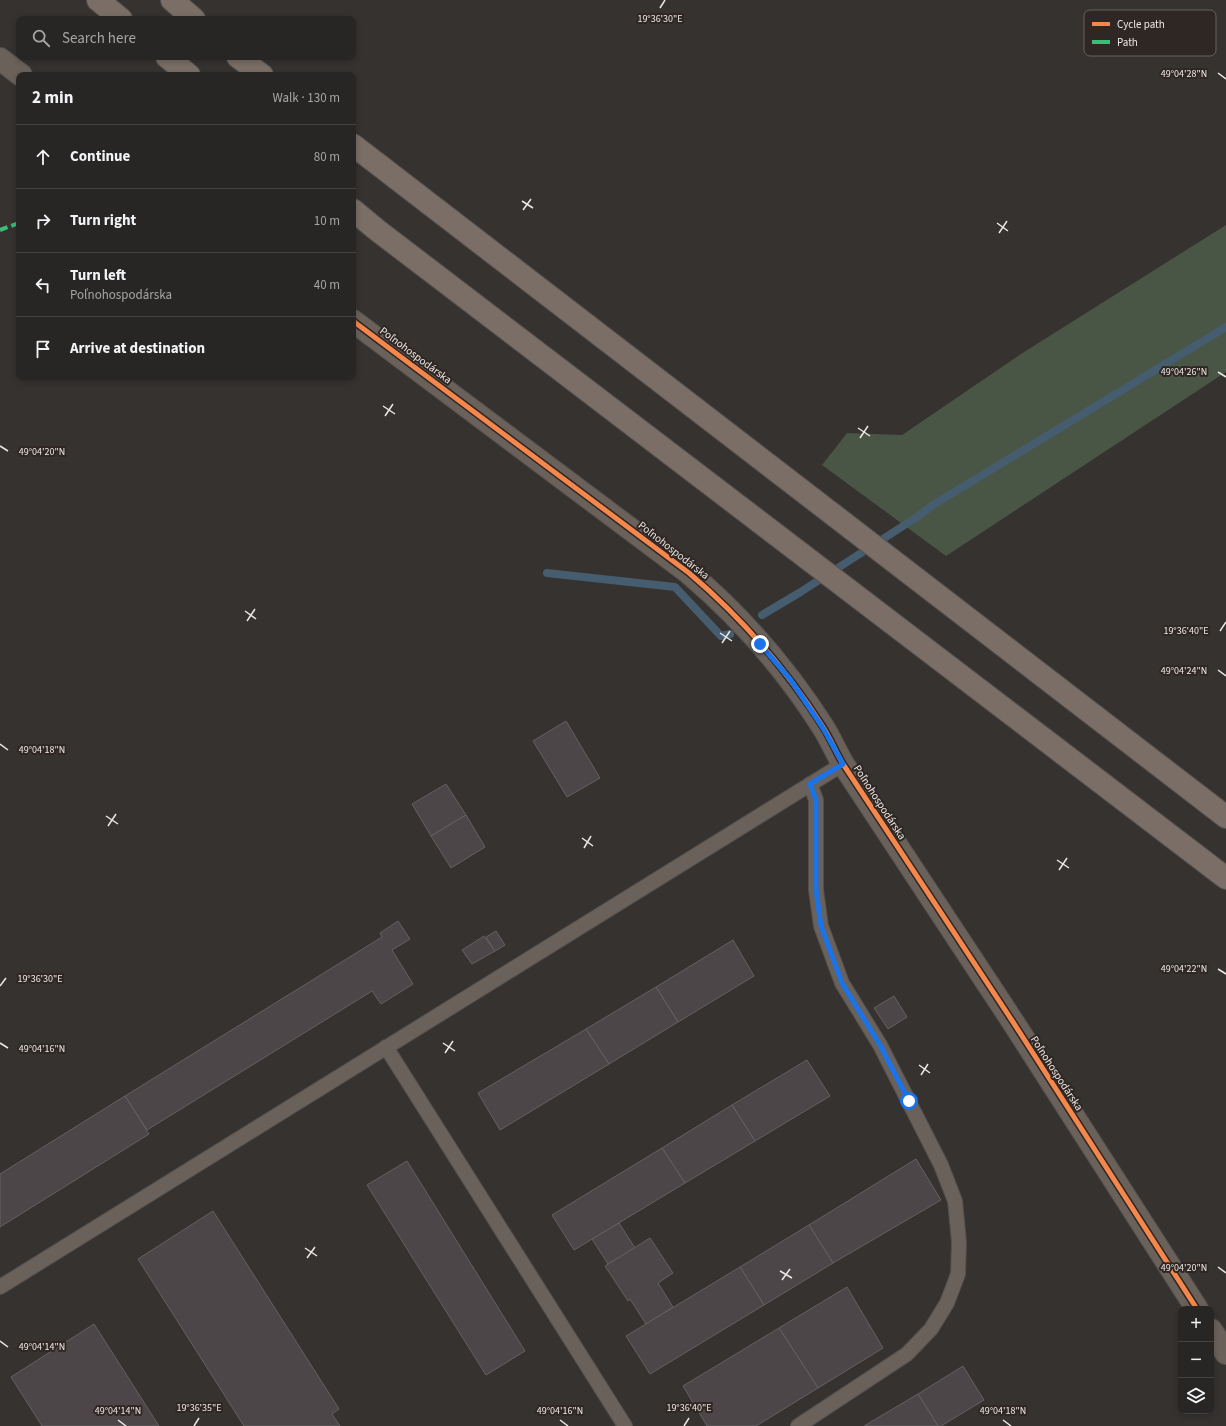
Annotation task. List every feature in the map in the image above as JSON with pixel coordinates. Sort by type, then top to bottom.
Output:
[{"type":"highway","points":[[98,0],[117,16]]},
{"type":"highway","points":[[172,0],[191,16]]},
{"type":"highway","points":[[171,60],[185,72]]},
{"type":"highway","points":[[242,60],[258,72]]},
{"type":"highway","points":[[356,147],[1226,817]]},
{"type":"highway","points":[[356,212],[1226,878]]},
{"type":"street","points":[[0,59],[17,72]]},
{"type":"street","name":"Poľnohospodárska","points":[[356,323],[689,573],[716,596],[740,620],[790,679],[823,728],[843,764],[1017,1028],[1195,1306]]},
{"type":"street","points":[[1214,1335],[1226,1353]]},
{"type":"lane","points":[[0,1287],[843,764]]},
{"type":"lane","points":[[798,1426],[908,1354],[931,1329],[947,1303],[958,1274],[959,1242],[955,1201],[941,1165],[880,1045],[842,983],[821,926],[816,890],[816,800],[810,784]]},
{"type":"lane","points":[[386,1047],[625,1426]]},
{"type":"green space","points":[[1226,225],[1226,372],[946,556],[822,465],[847,433],[902,435],[1024,352]]},
{"type":"building","points":[[566,721],[600,778],[567,797],[533,741]]},
{"type":"building","points":[[446,784],[466,815],[431,836],[412,804]]},
{"type":"building","points":[[466,815],[485,847],[451,868],[431,836]]},
{"type":"building","points":[[398,921],[410,939],[392,950],[413,984],[381,1004],[372,991],[147,1130],[125,1096],[382,937],[380,933]]},
{"type":"building","points":[[496,931],[505,945],[495,951],[486,937]]},
{"type":"building","points":[[484,936],[495,951],[472,964],[462,950]]},
{"type":"building","points":[[733,940],[754,976],[678,1022],[656,987]]},
{"type":"building","points":[[656,987],[678,1022],[609,1064],[586,1029]]},
{"type":"building","points":[[894,996],[907,1017],[888,1029],[874,1008]]},
{"type":"building","points":[[586,1029],[609,1064],[500,1130],[478,1093]]},
{"type":"building","points":[[807,1060],[830,1096],[755,1141],[732,1105]]},
{"type":"building","points":[[125,1096],[149,1134],[0,1227],[0,1174]]},
{"type":"building","points":[[732,1105],[755,1141],[685,1183],[662,1148]]},
{"type":"building","points":[[662,1148],[685,1183],[574,1250],[552,1215]]},
{"type":"building","points":[[916,1159],[941,1200],[833,1263],[809,1225]]},
{"type":"building","points":[[407,1161],[525,1351],[486,1375],[367,1185]]},
{"type":"building","points":[[213,1211],[339,1409],[332,1414],[340,1426],[244,1426],[138,1259]]},
{"type":"building","points":[[619,1223],[635,1248],[608,1264],[592,1239]]},
{"type":"building","points":[[809,1225],[833,1263],[764,1305],[740,1267]]},
{"type":"building","points":[[650,1238],[673,1273],[658,1283],[673,1307],[646,1324],[630,1299],[628,1301],[605,1266]]},
{"type":"building","points":[[740,1267],[764,1305],[650,1374],[626,1336]]},
{"type":"building","points":[[847,1287],[883,1348],[818,1388],[779,1328]]},
{"type":"building","points":[[94,1324],[159,1426],[42,1426],[11,1377]]},
{"type":"building","points":[[779,1328],[818,1388],[756,1426],[707,1426],[683,1386]]},
{"type":"building","points":[[963,1366],[984,1400],[941,1426],[938,1426],[918,1394]]},
{"type":"building","points":[[918,1394],[938,1426],[864,1426]]},
{"type":"waterway","points":[[762,615],[799,593],[917,517],[933,505],[1226,327]]},
{"type":"waterway","points":[[547,573],[675,587],[721,636],[730,634]]},
{"type":"marked path","points":[[0,230],[16,224]]},
{"type":"cycle path","points":[[356,323],[689,573],[727,607],[762,645],[794,685],[823,727],[843,764],[1013,1022],[1195,1306]]},
{"type":"route","points":[[760,644],[790,679],[823,728],[843,764],[810,784],[816,800],[816,890],[821,926],[842,983],[880,1045],[909,1101]]}]
